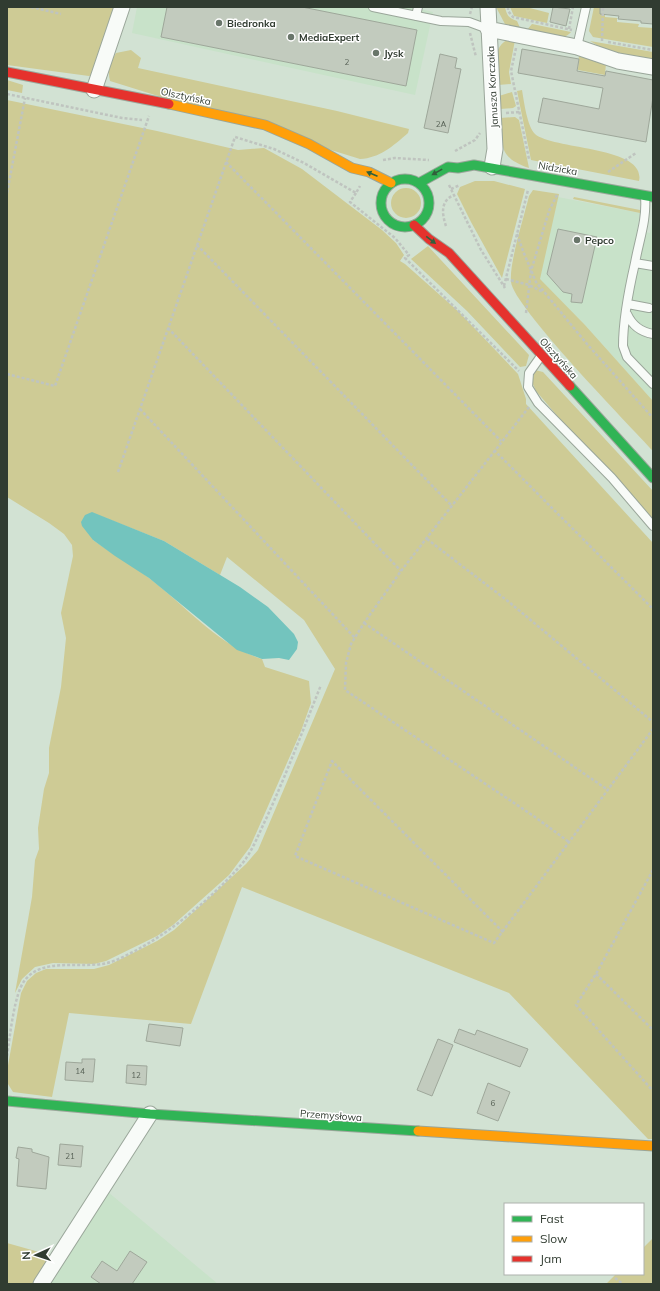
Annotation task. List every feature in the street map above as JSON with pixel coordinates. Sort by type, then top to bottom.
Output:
[{"type":"main road","name":"Olsztyńska","points":[[7,72],[225,115],[265,125],[309,144],[352,168],[369,172],[391,183]]},
{"type":"main road","name":"Nidzicka","points":[[419,183],[444,168],[458,168],[474,165],[492,166],[531,175],[649,196]]},
{"type":"main road","name":"Olsztyńska","points":[[352,168],[359,182]]},
{"type":"main road","points":[[452,176],[458,168]]},
{"type":"main road","points":[[405,179],[419,183],[425,190],[428,198],[428,211],[424,217],[414,225],[399,226],[386,218],[381,205],[381,197],[385,189],[391,183],[405,179]]},
{"type":"main road","points":[[428,198],[438,189]]},
{"type":"main road","points":[[372,190],[381,197]]},
{"type":"main road","points":[[424,217],[432,224]]},
{"type":"main road","name":"Olsztyńska","points":[[414,225],[429,239],[449,252]]},
{"type":"main road","name":"Olsztyńska","points":[[442,239],[449,252],[653,478]]},
{"type":"main road","name":"Przemysłowa","points":[[7,1101],[150,1114],[653,1146]]},
{"type":"street","points":[[94,90],[122,7]]},
{"type":"street","name":"Janusza Korczaka","points":[[488,7],[495,149],[492,166]]},
{"type":"street","points":[[488,29],[577,47],[618,62],[653,67]]},
{"type":"street","points":[[42,1284],[150,1114]]},
{"type":"lane","points":[[373,7],[441,21],[470,22],[488,29]]},
{"type":"lane","points":[[416,16],[418,7]]},
{"type":"lane","points":[[577,47],[586,7]]},
{"type":"lane","points":[[649,196],[643,232],[635,263],[623,341],[624,351],[653,384]]},
{"type":"lane","points":[[635,263],[653,266]]},
{"type":"lane","points":[[628,304],[649,308]]},
{"type":"lane","points":[[627,313],[631,323],[646,333],[653,334]]},
{"type":"lane","points":[[541,355],[529,373],[528,387],[536,399],[612,478],[653,526]]},
{"type":"path","points":[[31,7],[62,14]]},
{"type":"path","points":[[472,7],[469,31],[476,65]]},
{"type":"path","points":[[508,7],[508,11],[513,17],[569,29],[573,7]]},
{"type":"path","points":[[602,7],[602,41]]},
{"type":"path","points":[[451,189],[481,250],[503,286],[517,234],[533,163],[529,162],[511,71],[518,36]]},
{"type":"path","points":[[597,41],[653,50]]},
{"type":"path","points":[[7,94],[122,118],[142,120]]},
{"type":"path","points":[[7,193],[25,98]]},
{"type":"path","points":[[7,374],[55,386],[143,132]]},
{"type":"path","points":[[454,151],[475,140],[481,132]]},
{"type":"path","points":[[118,472],[235,137],[274,149],[304,163],[356,193]]},
{"type":"path","points":[[603,176],[636,153]]},
{"type":"path","points":[[378,161],[395,158],[427,158],[434,162]]},
{"type":"path","points":[[226,162],[501,441]]},
{"type":"path","points":[[359,182],[356,193],[350,202],[394,238],[409,255],[405,258],[522,373],[529,373]]},
{"type":"path","points":[[526,313],[531,271],[552,202],[559,193]]},
{"type":"path","points":[[446,226],[443,206],[446,200],[454,195]]},
{"type":"path","points":[[517,234],[536,282],[586,344],[653,418]]},
{"type":"path","points":[[197,245],[452,506]]},
{"type":"path","points":[[506,279],[529,285],[545,294]]},
{"type":"path","points":[[168,328],[401,571]]},
{"type":"path","points":[[536,399],[501,441],[401,571],[364,623],[351,644],[346,663],[345,690],[535,817],[569,842]]},
{"type":"path","points":[[140,409],[355,638]]},
{"type":"path","points":[[494,450],[653,609]]},
{"type":"path","points":[[427,539],[509,602],[653,722]]},
{"type":"path","points":[[364,623],[608,790]]},
{"type":"path","points":[[7,1056],[17,996],[24,980],[32,973],[38,969],[52,965],[82,966],[102,964],[126,955],[173,928],[241,866],[250,852],[275,799],[321,685]]},
{"type":"path","points":[[503,932],[332,761],[295,856],[494,943],[503,932],[653,729]]},
{"type":"path","points":[[653,870],[596,974],[576,1005],[653,1091]]},
{"type":"path","points":[[648,877],[653,881]]},
{"type":"path","points":[[596,974],[653,1030]]},
{"type":"path","points":[[615,1278],[623,1284]]},
{"type":"shaded area","points":[[7,7],[116,7],[95,74],[89,76],[7,65]]},
{"type":"shaded area","points":[[137,7],[411,7],[433,12],[415,95],[132,33]]},
{"type":"shaded area","points":[[496,7],[505,7],[510,18],[517,21],[521,30],[506,26]]},
{"type":"shaded area","points":[[510,7],[526,7],[549,13],[547,23],[514,16]]},
{"type":"shaded area","points":[[594,7],[605,7],[605,17],[617,18],[617,22],[639,24],[638,27],[653,28],[653,47],[593,37],[589,31]]},
{"type":"shaded area","points":[[532,24],[571,32],[567,36],[556,38],[526,31]]},
{"type":"shaded area","points":[[507,40],[515,40],[509,72],[511,84],[498,85],[496,66],[497,54],[502,44]]},
{"type":"shaded area","points":[[590,41],[653,52],[653,62],[607,51]]},
{"type":"shaded area","points":[[131,50],[141,58],[138,68],[337,111],[409,129],[408,133],[380,154],[360,159],[110,81],[109,70],[116,53]]},
{"type":"shaded area","points":[[579,54],[606,63],[605,75],[578,70]]},
{"type":"shaded area","points":[[7,80],[23,85],[22,93],[7,90]]},
{"type":"shaded area","points":[[522,90],[528,119],[535,134],[545,139],[597,150],[629,161],[638,170],[639,181],[531,160],[517,91]]},
{"type":"shaded area","points":[[512,92],[516,106],[513,108],[500,109],[499,96]]},
{"type":"shaded area","points":[[7,100],[157,131],[238,150],[264,148],[302,169],[382,230],[396,243],[404,255],[400,261],[459,312],[518,374],[526,399],[526,404],[653,543],[653,1139],[648,1139],[509,993],[242,887],[191,1024],[69,1013],[52,1097],[13,1092],[8,1084],[7,1071],[21,993],[27,981],[36,973],[46,969],[94,969],[109,965],[157,941],[174,930],[246,864],[258,850],[335,669],[304,620],[227,557],[220,575],[164,541],[98,515],[93,540],[149,578],[202,623],[230,644],[246,653],[262,659],[265,667],[309,681],[311,703],[301,731],[250,847],[229,875],[173,925],[157,936],[106,961],[94,964],[53,963],[35,967],[22,979],[15,993],[32,897],[35,860],[39,849],[38,828],[44,789],[49,773],[49,748],[61,687],[66,638],[61,613],[73,556],[72,545],[64,534],[7,497]]},
{"type":"shaded area","points":[[515,117],[519,120],[529,168],[512,160],[507,155],[502,144],[500,118]]},
{"type":"shaded area","points":[[475,181],[494,181],[525,189],[502,278],[457,194],[460,187]]},
{"type":"shaded area","points":[[406,188],[412,189],[420,197],[420,209],[412,217],[406,218],[400,217],[392,209],[391,203],[392,197],[400,189]]},
{"type":"shaded area","points":[[533,190],[559,194],[540,279],[585,325],[653,401],[653,451],[598,393],[551,339],[531,315],[517,295],[511,282],[512,264],[517,240],[529,196]]},
{"type":"shaded area","points":[[558,197],[640,213],[637,230],[650,233],[653,217],[653,401],[585,325],[539,279]]},
{"type":"shaded area","points":[[574,197],[640,210],[640,213],[573,199]]},
{"type":"shaded area","points":[[428,246],[529,355],[526,366],[520,367],[467,311],[411,259]]},
{"type":"shaded area","points":[[535,370],[543,372],[653,491],[653,520],[599,460],[571,432],[536,391],[532,382]]},
{"type":"shaded area","points":[[108,1192],[218,1284],[49,1284]]},
{"type":"shaded area","points":[[653,1238],[653,1284],[606,1284],[615,1275],[644,1275],[644,1247]]},
{"type":"shaded area","points":[[7,1243],[53,1256],[37,1284],[7,1284]]},
{"type":"water","points":[[92,512],[164,541],[240,587],[268,607],[294,634],[298,642],[297,649],[289,660],[279,658],[262,659],[237,650],[149,578],[93,540],[82,526],[81,522],[85,515]]},
{"type":"building","points":[[167,7],[302,7],[417,30],[406,86],[161,37]]},
{"type":"building","points":[[553,7],[570,9],[566,26],[550,22]]},
{"type":"building","points":[[600,7],[653,7],[653,24],[641,23],[641,21],[618,19],[619,16],[600,14]]},
{"type":"building","points":[[522,49],[579,59],[577,71],[605,76],[606,71],[653,80],[653,97],[646,142],[538,122],[543,98],[599,109],[603,88],[518,73]]},
{"type":"building","points":[[440,54],[457,58],[455,68],[461,69],[448,133],[424,128]]},
{"type":"building","points":[[558,229],[597,237],[582,303],[571,302],[572,294],[563,292],[547,274]]},
{"type":"building","points":[[149,1024],[183,1028],[180,1046],[146,1041]]},
{"type":"building","points":[[459,1029],[475,1035],[477,1030],[528,1049],[520,1067],[454,1042]]},
{"type":"building","points":[[438,1039],[453,1045],[432,1096],[417,1090]]},
{"type":"building","points":[[82,1059],[95,1059],[93,1082],[65,1080],[66,1062],[82,1063]]},
{"type":"building","points":[[127,1065],[147,1066],[146,1085],[126,1083]]},
{"type":"building","points":[[488,1083],[510,1092],[498,1121],[477,1113]]},
{"type":"building","points":[[60,1144],[83,1146],[81,1167],[58,1165]]},
{"type":"building","points":[[18,1147],[32,1149],[32,1152],[49,1157],[46,1189],[17,1186],[19,1159],[16,1158]]},
{"type":"building","points":[[130,1251],[147,1262],[132,1284],[101,1284],[91,1277],[102,1261],[117,1271]]},
{"type":"traffic: fast","points":[[419,183],[448,167],[458,168],[474,165],[653,197]]},
{"type":"traffic: fast","points":[[405,179],[414,181],[422,186],[427,194],[429,203],[427,212],[422,220],[414,225],[405,227],[396,225],[388,220],[383,212],[381,203],[383,194],[388,186],[396,181],[405,179]]},
{"type":"traffic: fast","points":[[570,386],[653,478]]},
{"type":"traffic: fast","points":[[7,1101],[150,1114],[418,1131]]},
{"type":"traffic: slow","points":[[169,104],[265,125],[309,144],[352,168],[369,172],[391,183]]},
{"type":"traffic: slow","points":[[418,1131],[653,1146]]},
{"type":"traffic: jam","points":[[7,72],[169,104]]},
{"type":"traffic: jam","points":[[414,225],[429,239],[449,253],[570,386]]},
{"type":"place","name":"Biedronka","points":[[219,23]]},
{"type":"place","name":"MediaExpert","points":[[291,37]]},
{"type":"place","name":"Jysk","points":[[376,53]]},
{"type":"place","name":"Pepco","points":[[577,240]]}]
